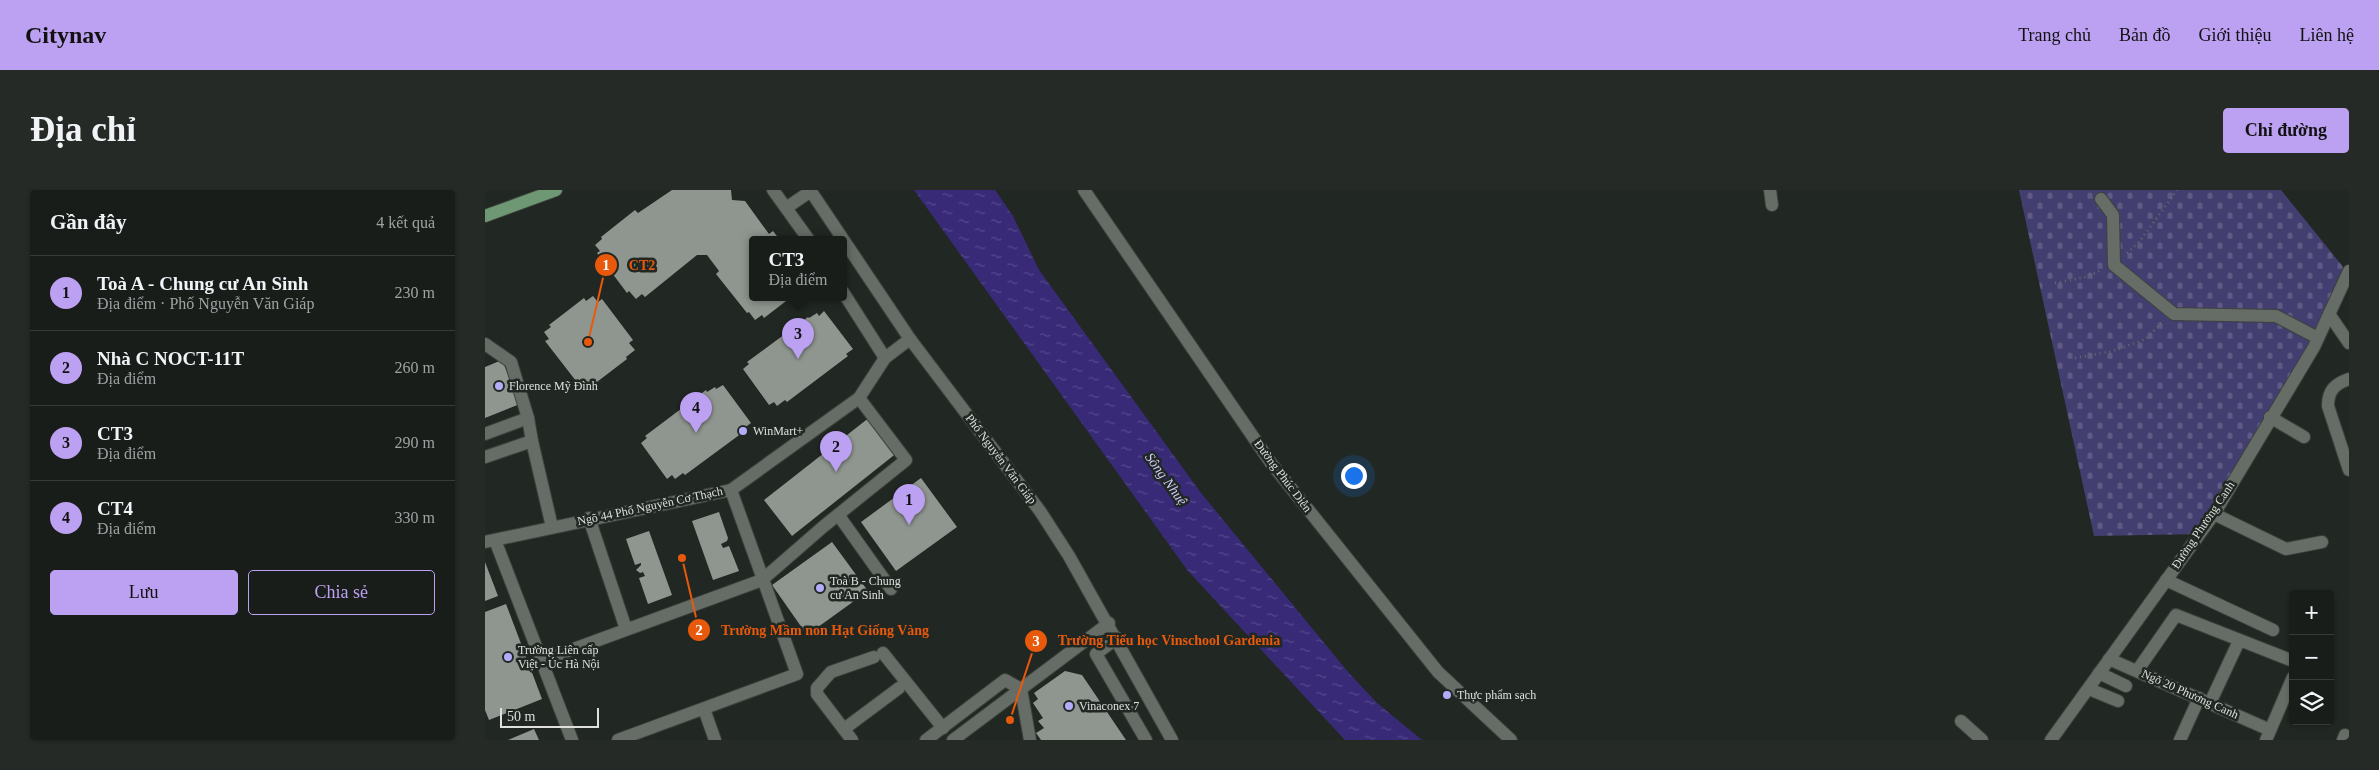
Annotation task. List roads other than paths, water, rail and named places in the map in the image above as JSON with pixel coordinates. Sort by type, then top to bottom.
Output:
[{"type":"main road","points":[[485,216],[556,190]]},
{"type":"street","points":[[773,190],[806,236]]},
{"type":"street","points":[[786,208],[811,190]]},
{"type":"street","name":"Phố Nguyễn Văn Giáp","points":[[811,190],[842,236]]},
{"type":"street","name":"Đường Phúc Diễn","points":[[1084,190],[1271,463],[1438,672],[1511,740]]},
{"type":"street","points":[[1770,190],[1772,205]]},
{"type":"street","points":[[2101,199],[2113,215],[2114,265],[2174,314],[2277,316],[2318,338]]},
{"type":"street","name":"Phố Nguyễn Văn Giáp","points":[[847,244],[910,339],[1039,511],[1069,556],[1117,638],[1172,740]]},
{"type":"street","name":"Đường Phương Canh","points":[[2051,740],[2214,514],[2318,338],[2349,271]]},
{"type":"street","points":[[847,298],[885,358]]},
{"type":"street","points":[[2329,314],[2349,343]]},
{"type":"street","name":"Ngõ 44 Phố Nguyễn Cơ Thạch","points":[[490,541],[589,518],[731,490],[859,398],[885,358],[910,339]]},
{"type":"street","points":[[485,344],[491,354],[511,362],[528,418],[552,527]]},
{"type":"street","points":[[2349,379],[2334,386],[2329,396],[2328,406],[2349,470]]},
{"type":"street","points":[[541,661],[763,580],[906,460],[859,398]]},
{"type":"street","points":[[2270,417],[2304,437]]},
{"type":"street","points":[[485,434],[528,418]]},
{"type":"street","points":[[485,457],[532,441]]},
{"type":"street","points":[[618,740],[797,674],[731,490]]},
{"type":"street","points":[[2214,514],[2285,549],[2322,542]]},
{"type":"street","points":[[839,516],[891,589]]},
{"type":"street","points":[[589,518],[626,629]]},
{"type":"street","points":[[490,541],[572,740]]},
{"type":"street","points":[[2166,580],[2273,630]]},
{"type":"street","points":[[2137,671],[2176,615],[2289,660]]},
{"type":"street","points":[[953,740],[1109,624]]},
{"type":"street","points":[[1096,654],[1117,638]]},
{"type":"street","points":[[1084,641],[1096,654],[1146,740]]},
{"type":"street","points":[[2181,740],[2239,641]]},
{"type":"street","points":[[852,740],[817,694],[817,688],[831,672],[879,655],[943,728]]},
{"type":"street","name":"Ngõ 20 Phương Canh","points":[[2109,659],[2204,701],[2268,735]]},
{"type":"street","points":[[2099,673],[2126,686]]},
{"type":"street","points":[[926,740],[1005,680],[1021,689]]},
{"type":"street","points":[[2268,735],[2292,680]]},
{"type":"street","points":[[844,729],[899,688]]},
{"type":"street","points":[[1021,689],[1030,740]]},
{"type":"street","points":[[2089,689],[2118,700]]},
{"type":"street","points":[[704,709],[715,740]]},
{"type":"street","points":[[1961,722],[1982,740]]},
{"type":"water","name":"Sông Nhuệ","points":[[914,190],[995,190],[1013,216],[1039,270],[1201,493],[1348,672],[1377,703],[1422,740],[1345,740],[1188,571]]},
{"type":"place","name":"CT2","points":[[588,342]]},
{"type":"place","name":"CT3","points":[[798,359]]},
{"type":"place","name":"Florence Mỹ Đình","points":[[499,386]]},
{"type":"place","name":"WinMart+","points":[[743,431]]},
{"type":"place","name":"CT4","points":[[696,433]]},
{"type":"place","name":"Nhà C NOCT-11T","points":[[836,472]]},
{"type":"place","name":"Toà A - Chung cư An Sinh","points":[[909,525]]},
{"type":"place","name":"Trường Mầm non Hạt Giống Vàng","points":[[682,558]]},
{"type":"place","name":"Toà B - Chung cư An Sinh","points":[[820,588]]},
{"type":"place","name":"Trường Liên cấp Việt - Úc Hà Nội","points":[[508,657]]},
{"type":"place","name":"Thực phẩm sạch","points":[[1447,695]]},
{"type":"place","name":"Vinaconex 7","points":[[1069,706]]},
{"type":"place","name":"Trường Tiểu học Vinschool Gardenia","points":[[1010,720]]}]
